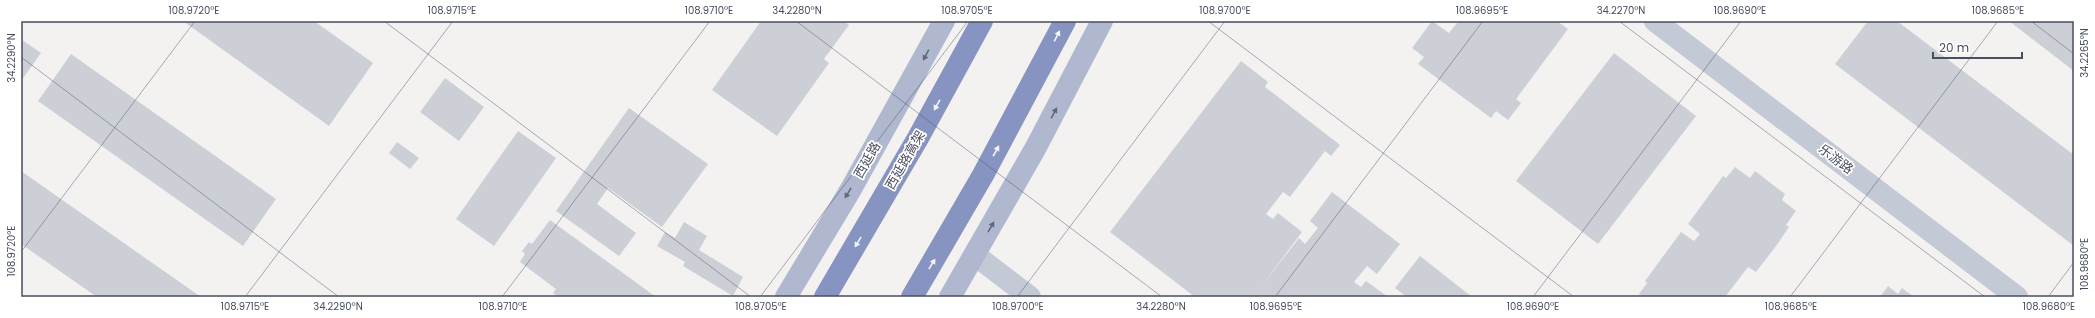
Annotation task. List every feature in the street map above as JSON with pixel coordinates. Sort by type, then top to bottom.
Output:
[{"type":"highway","name":"西延路高架","points":[[825,297],[907,158],[982,21]]},
{"type":"highway","points":[[912,297],[983,175],[1065,21]]},
{"type":"main road","name":"西延路","points":[[786,297],[862,169],[944,21]]},
{"type":"main road","points":[[950,297],[1035,150],[1102,21]]},
{"type":"street","name":"乐游路","points":[[1655,21],[2017,297]]},
{"type":"street","points":[[975,255],[1030,297]]},
{"type":"building","points":[[183,21],[314,21],[373,63],[329,126]]},
{"type":"building","points":[[761,21],[844,21],[849,25],[824,59],[829,63],[777,136],[712,90]]},
{"type":"building","points":[[1432,21],[1449,33],[1457,23],[1454,21],[1557,21],[1568,29],[1516,99],[1521,103],[1508,120],[1496,111],[1491,118],[1418,64],[1424,57],[1412,48]]},
{"type":"building","points":[[1868,21],[1897,21],[2074,155],[2074,246],[1835,64]]},
{"type":"building","points":[[2009,21],[2074,21],[2074,71]]},
{"type":"building","points":[[21,39],[41,53],[21,81]]},
{"type":"building","points":[[1614,53],[1696,116],[1598,244],[1516,181]]},
{"type":"building","points":[[71,54],[276,199],[243,246],[38,101]]},
{"type":"building","points":[[1241,61],[1268,82],[1265,87],[1340,145],[1331,156],[1325,151],[1290,197],[1283,192],[1266,214],[1273,219],[1278,213],[1302,232],[1260,288],[1299,238],[1305,244],[1318,228],[1310,221],[1332,192],[1400,244],[1377,274],[1367,266],[1354,282],[1361,287],[1366,281],[1388,297],[1195,297],[1110,232]]},
{"type":"building","points":[[445,78],[484,107],[459,141],[420,112]]},
{"type":"building","points":[[629,108],[708,164],[662,227],[608,188],[597,204],[636,233],[619,256],[556,211]]},
{"type":"building","points":[[518,131],[556,158],[494,246],[456,219]]},
{"type":"building","points":[[397,142],[419,158],[410,169],[389,153]]},
{"type":"building","points":[[1735,167],[1750,178],[1755,171],[1785,194],[1782,200],[1796,211],[1786,225],[1789,227],[1776,246],[1756,272],[1748,267],[1725,297],[1642,297],[1639,294],[1647,283],[1645,281],[1681,232],[1694,241],[1700,234],[1688,224],[1723,176],[1726,178]]},
{"type":"building","points":[[21,171],[201,297],[97,297],[21,244]]},
{"type":"building","points":[[550,220],[656,297],[559,297],[553,293],[556,289],[520,262],[525,254],[522,251],[529,242],[532,244]]},
{"type":"building","points":[[684,222],[707,236],[699,250],[743,277],[733,296],[683,266],[685,262],[657,246],[665,232],[675,238]]},
{"type":"building","points":[[1420,256],[1472,297],[1407,297],[1395,288]]},
{"type":"building","points":[[1888,286],[1898,294],[1902,288],[1914,297],[1880,297]]}]
